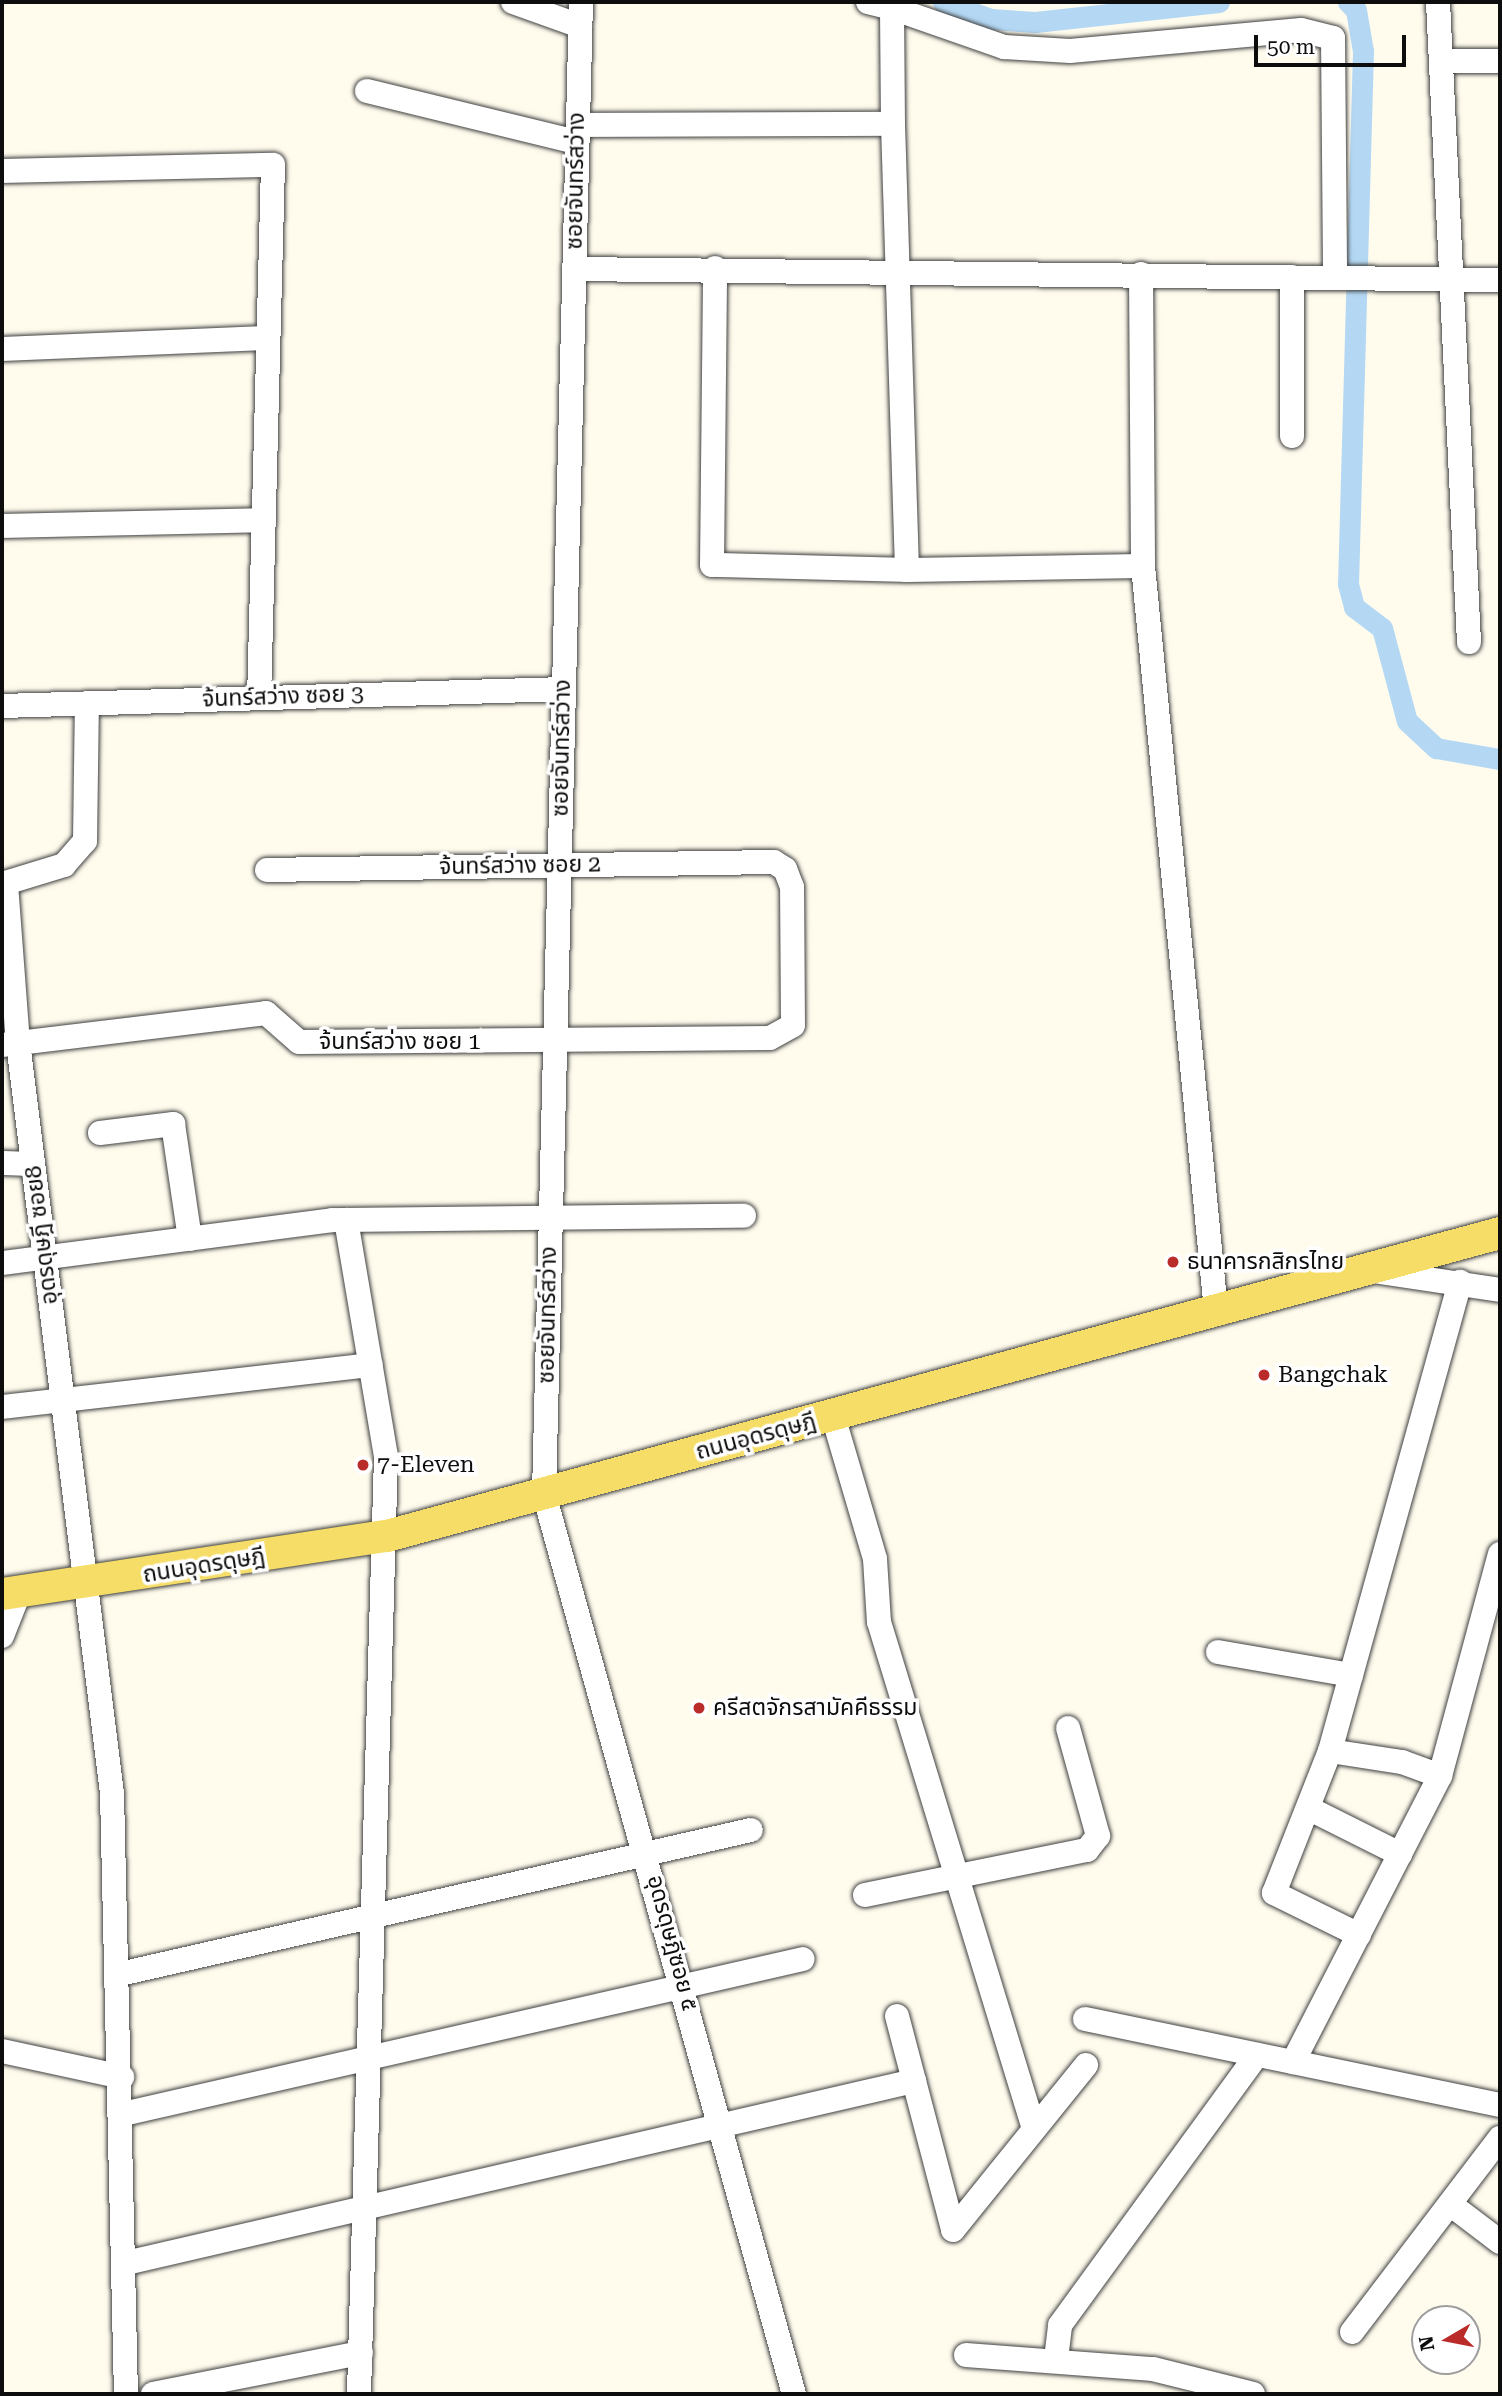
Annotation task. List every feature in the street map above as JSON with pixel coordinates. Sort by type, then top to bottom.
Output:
[{"type":"main road","name":"ถนนอุดรดุษฎี","points":[[10,1593],[86,1585],[387,1536],[1500,1233]]},
{"type":"street","points":[[513,2],[580,14]]},
{"type":"street","points":[[1438,2],[1454,280],[1469,642]]},
{"type":"street","points":[[907,570],[894,269],[893,124],[880,5],[1004,47],[1070,51],[1301,30],[1333,38],[1340,278]]},
{"type":"street","name":"ซอยจันทร์สว่าง","points":[[544,1494],[580,14]]},
{"type":"street","points":[[1441,61],[1500,61]]},
{"type":"street","points":[[367,91],[578,133],[893,124]]},
{"type":"street","points":[[2,172],[273,164],[259,520],[259,698]]},
{"type":"street","points":[[715,268],[712,565],[907,570],[1143,566]]},
{"type":"street","points":[[574,269],[894,269],[1500,280]]},
{"type":"street","points":[[1141,274],[1143,566],[1216,1311]]},
{"type":"street","points":[[1292,277],[1292,436]]},
{"type":"street","points":[[2,349],[265,338]]},
{"type":"street","points":[[2,526],[259,520]]},
{"type":"street","name":"จ้นทร์สว่าง ซอย 3","points":[[2,706],[564,689]]},
{"type":"street","points":[[4,884],[64,865],[85,841],[87,703]]},
{"type":"street","name":"จ้นทร์สว่าง ซอย 2","points":[[267,870],[774,862],[785,869],[792,887],[793,1025],[770,1038]]},
{"type":"street","name":"อุดรดุษฎี ซอย8","points":[[4,884],[10,1044],[33,1164],[112,1793],[120,1974],[127,2263],[126,2394]]},
{"type":"street","name":"จ้นทร์สว่าง ซอย 1","points":[[10,1044],[266,1013],[299,1042],[555,1042],[770,1038]]},
{"type":"street","points":[[100,1133],[173,1124],[190,1239]]},
{"type":"street","points":[[2,1163],[33,1164]]},
{"type":"street","points":[[2,1263],[346,1220],[551,1214],[744,1216]]},
{"type":"street","points":[[346,1220],[386,1456],[387,1536],[369,1913],[366,2208],[359,2394]]},
{"type":"street","points":[[1366,1270],[1500,1290]]},
{"type":"street","points":[[1359,1935],[1274,1893],[1310,1809],[1330,1751],[1460,1282]]},
{"type":"street","points":[[2,1408],[371,1365]]},
{"type":"street","points":[[832,1416],[875,1559],[879,1622],[961,1876],[1034,2129]]},
{"type":"street","name":"อุดรดุษฎีซอย ๕","points":[[544,1494],[648,1852],[794,2394]]},
{"type":"street","points":[[1293,2062],[1440,1776],[1500,1554]]},
{"type":"street","points":[[2,1636],[10,1593]]},
{"type":"street","points":[[1218,1652],[1351,1675]]},
{"type":"street","points":[[865,1895],[1087,1850],[1098,1836],[1068,1728]]},
{"type":"street","points":[[1330,1751],[1402,1762],[1440,1776]]},
{"type":"street","points":[[1310,1809],[1400,1854]]},
{"type":"street","points":[[120,1974],[369,1913],[751,1830]]},
{"type":"street","points":[[123,2114],[803,1959]]},
{"type":"street","points":[[897,2016],[953,2230],[1086,2065]]},
{"type":"street","points":[[1084,2019],[1500,2105]]},
{"type":"street","points":[[2,2051],[122,2077]]},
{"type":"street","points":[[1056,2359],[1060,2325],[1257,2055]]},
{"type":"street","points":[[127,2263],[914,2081]]},
{"type":"street","points":[[1352,2332],[1500,2138]]},
{"type":"street","points":[[1450,2204],[1500,2242]]},
{"type":"street","points":[[152,2394],[361,2353]]},
{"type":"street","points":[[966,2355],[1056,2359],[1153,2369],[1253,2394]]},
{"type":"waterway","points":[[943,2],[991,19],[1035,22],[1219,2]]},
{"type":"waterway","points":[[1348,2],[1356,10],[1363,51],[1348,584],[1354,607],[1382,628],[1407,721],[1436,748],[1500,759]]},
{"type":"place","name":"ธนาคารกสิกรไทย","points":[[1173,1262]]},
{"type":"place","name":"Bangchak","points":[[1264,1375]]},
{"type":"place","name":"7-Eleven","points":[[363,1465]]},
{"type":"place","name":"ครีสตจักรสามัคคีธรรม","points":[[699,1708]]}]
